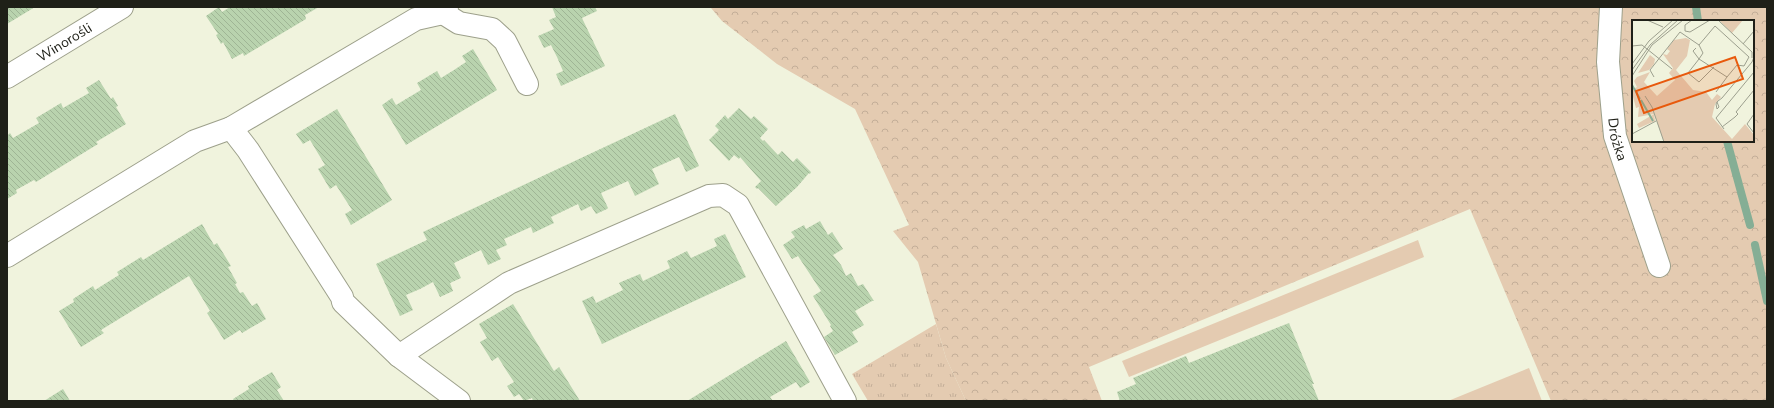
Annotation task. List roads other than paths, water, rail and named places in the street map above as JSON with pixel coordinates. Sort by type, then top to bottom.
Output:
[{"type":"street","name":"Winorośli","points":[[7,77],[122,7]]},
{"type":"street","name":"Dróżka","points":[[1611,7],[1608,62],[1615,136],[1659,266]]},
{"type":"street","points":[[7,256],[195,141],[231,128],[416,19],[445,10],[459,23],[492,29],[505,41],[527,84]]},
{"type":"street","points":[[231,128],[248,150],[342,297],[343,302],[399,356],[459,401]]},
{"type":"street","points":[[399,356],[509,284],[709,196],[723,195],[738,205],[845,401]]},
{"type":"waterway","points":[[1696,7],[1698,20]]},
{"type":"waterway","points":[[1727,142],[1750,225]]},
{"type":"waterway","points":[[1755,245],[1767,301]]}]
